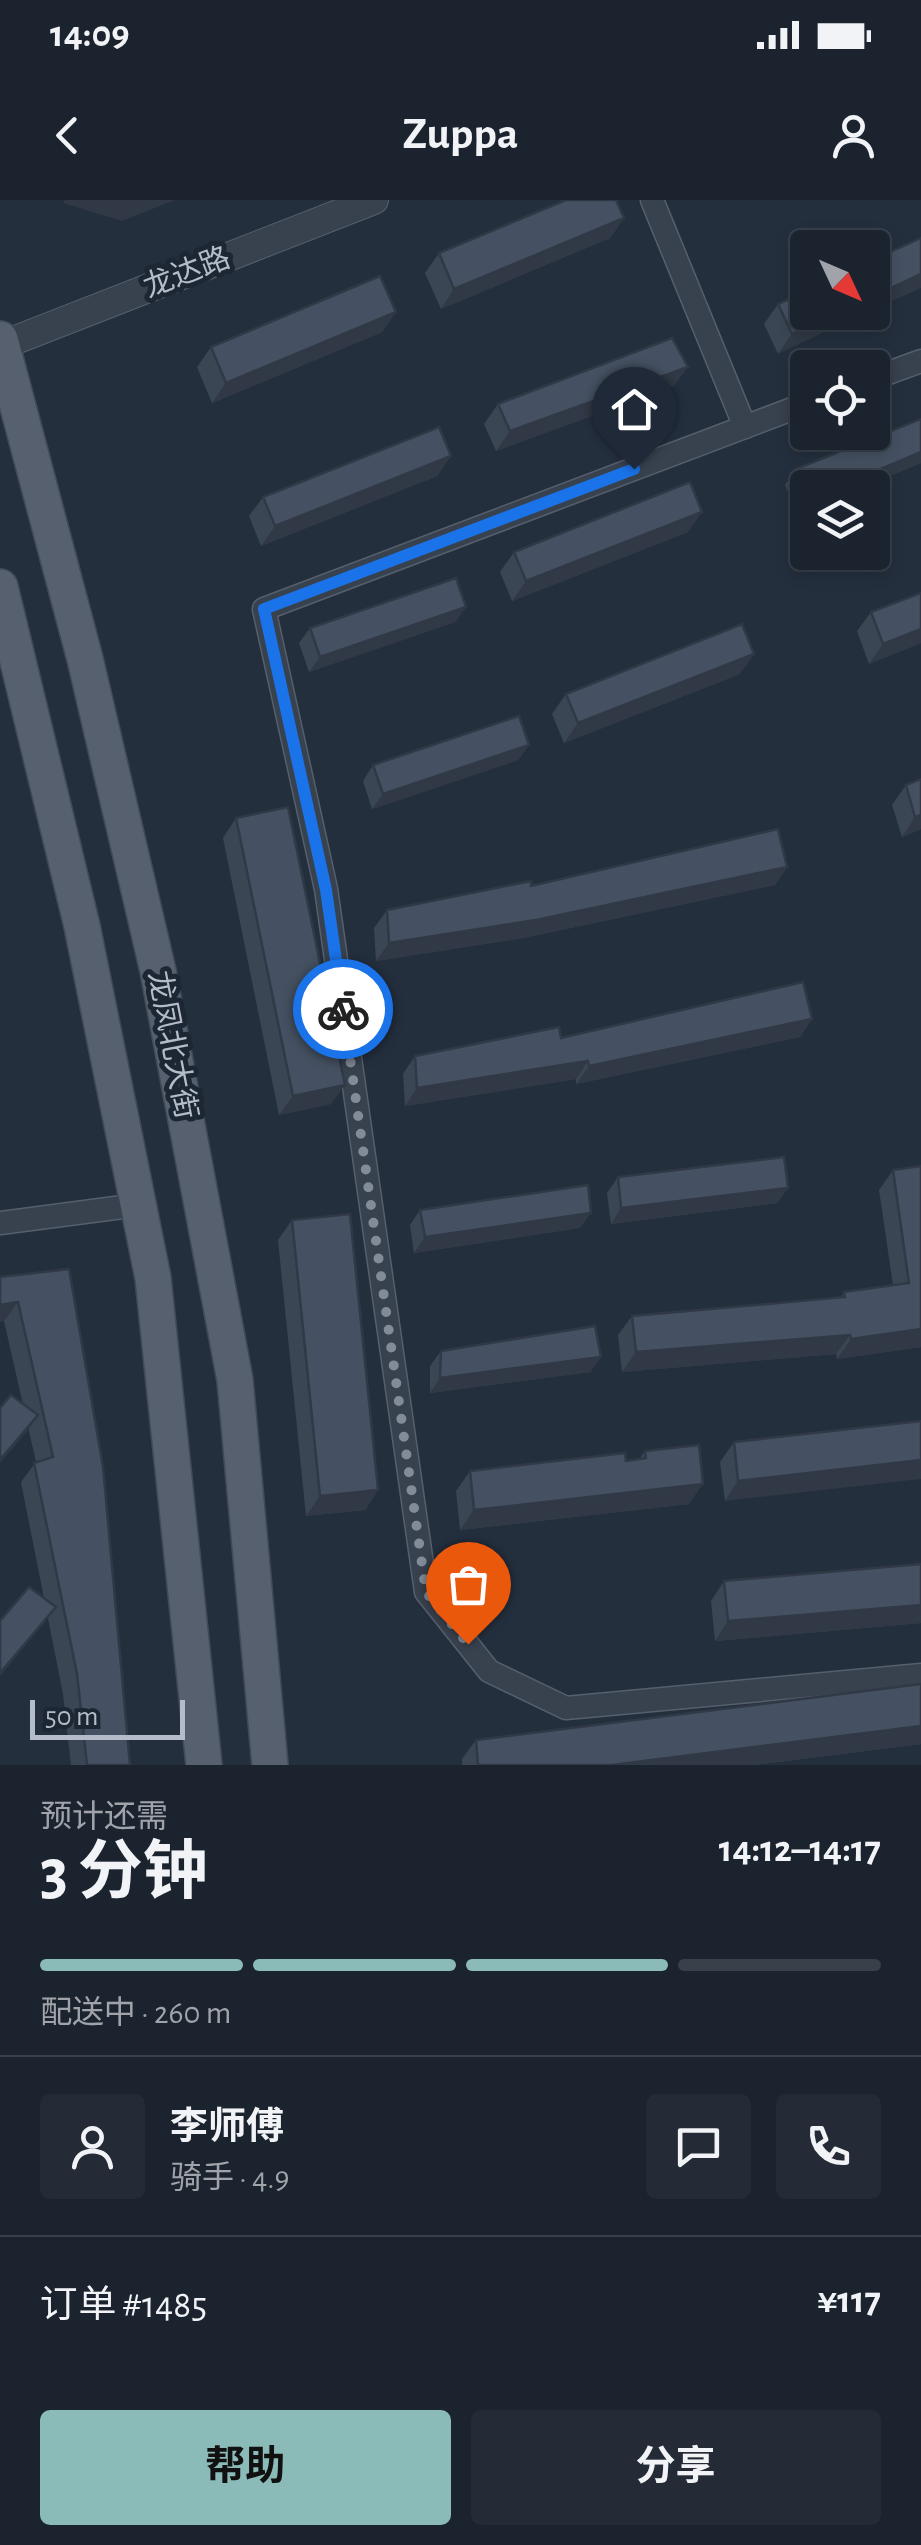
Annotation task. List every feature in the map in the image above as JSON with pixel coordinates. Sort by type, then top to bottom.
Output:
[{"type":"main road","name":"龙凤北大街","points":[[1,344],[85,659],[170,1030],[235,1380],[270,1765]]},
{"type":"main road","points":[[0,587],[82,926],[152,1278],[204,1765]]},
{"type":"street","name":"龙达路","points":[[1,344],[374,200]]},
{"type":"street","points":[[652,200],[745,427]]},
{"type":"street","points":[[890,372],[921,360]]},
{"type":"street","points":[[790,411],[264,609],[326,890],[426,1592],[489,1671],[566,1708],[921,1675]]},
{"type":"street","points":[[0,1223],[138,1204]]},
{"type":"building","points":[[566,200],[616,200],[624,218],[454,289],[439,253]]},
{"type":"building","points":[[921,238],[921,274],[890,289],[890,252]]},
{"type":"building","points":[[380,276],[396,312],[226,383],[211,347]]},
{"type":"building","points":[[790,298],[790,330],[778,304]]},
{"type":"building","points":[[672,338],[688,367],[510,431],[498,404]]},
{"type":"building","points":[[921,419],[921,452],[878,470],[796,469],[844,450],[890,450],[890,431]]},
{"type":"building","points":[[439,427],[451,456],[275,526],[263,497]]},
{"type":"building","points":[[690,482],[702,512],[526,581],[514,552]]},
{"type":"building","points":[[456,578],[466,607],[320,657],[310,628]]},
{"type":"building","points":[[921,593],[921,629],[883,644],[871,612]]},
{"type":"building","points":[[742,624],[754,654],[578,723],[566,694]]},
{"type":"building","points":[[519,716],[529,745],[383,794],[373,765]]},
{"type":"building","points":[[921,779],[921,815],[915,817],[906,785]]},
{"type":"building","points":[[288,807],[345,1085],[293,1096],[236,818]]},
{"type":"building","points":[[778,829],[787,867],[536,920],[389,943],[387,910],[531,881],[531,886]]},
{"type":"building","points":[[803,982],[812,1019],[589,1066],[588,1061],[417,1088],[415,1056],[559,1027],[561,1038]]},
{"type":"building","points":[[784,1157],[788,1188],[621,1208],[618,1177]]},
{"type":"building","points":[[921,1166],[921,1329],[851,1339],[850,1335],[636,1352],[632,1316],[845,1297],[844,1292],[909,1283],[893,1170]]},
{"type":"building","points":[[588,1185],[591,1213],[425,1237],[420,1210]]},
{"type":"building","points":[[350,1214],[378,1490],[320,1496],[292,1220]]},
{"type":"building","points":[[69,1269],[103,1467],[130,1765],[87,1765],[77,1674],[34,1463],[53,1457],[18,1302],[0,1305],[0,1277]]},
{"type":"building","points":[[595,1326],[601,1357],[440,1378],[441,1351]]},
{"type":"building","points":[[11,1395],[38,1415],[0,1460],[0,1408]]},
{"type":"building","points":[[921,1421],[921,1460],[738,1481],[734,1442]]},
{"type":"building","points":[[699,1445],[703,1484],[474,1510],[470,1471],[625,1453],[626,1461],[646,1458],[645,1451]]},
{"type":"building","points":[[921,1564],[921,1605],[728,1621],[724,1581]]},
{"type":"building","points":[[29,1587],[56,1607],[0,1673],[0,1621]]},
{"type":"building","points":[[921,1684],[921,1726],[612,1765],[478,1765],[476,1740]]},
{"type":"way so far","points":[[343,1009],[426,1592],[468,1644]]},
{"type":"route","points":[[343,1009],[326,890],[264,609],[634,469]]}]
